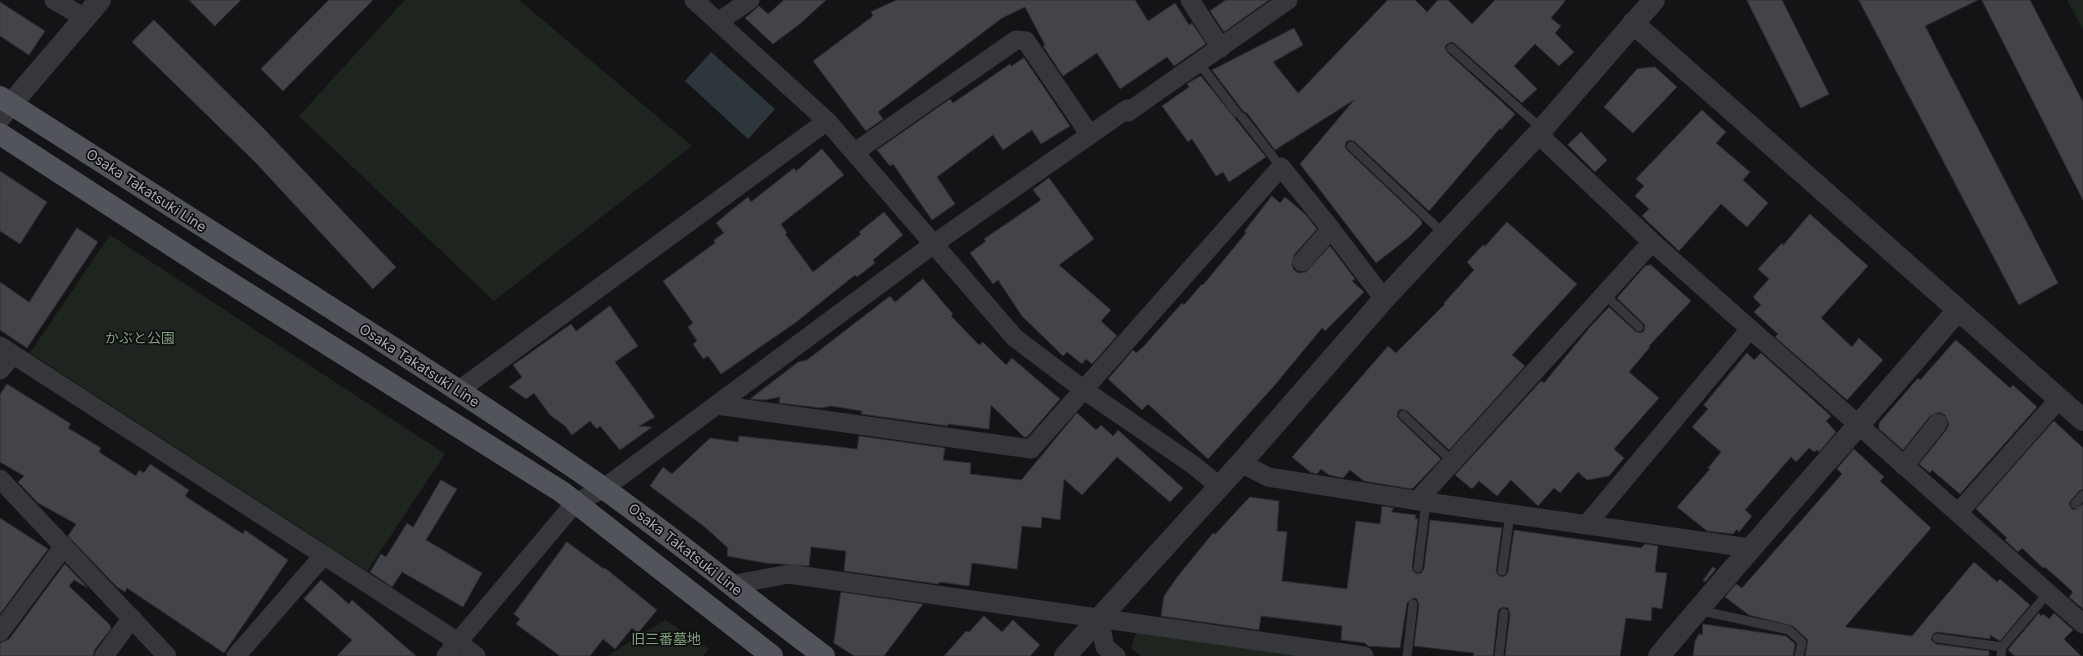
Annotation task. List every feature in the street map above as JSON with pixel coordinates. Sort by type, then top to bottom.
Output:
[{"type":"main road","name":"Osaka Takatsuki Line","points":[[4,106],[458,391],[603,489],[824,656]]},
{"type":"main road","points":[[0,134],[211,271],[556,488],[772,656]]},
{"type":"street","points":[[54,0],[85,18]]},
{"type":"street","points":[[4,106],[100,0]]},
{"type":"street","points":[[694,0],[827,121],[935,243],[1015,338],[1084,390],[1192,464],[1219,486]]},
{"type":"street","points":[[718,22],[750,0]]},
{"type":"street","points":[[1190,0],[1221,48]]},
{"type":"street","points":[[452,649],[575,503],[603,489],[935,243],[1127,109],[1128,112],[1221,48],[1288,0]]},
{"type":"street","points":[[1066,656],[1241,463],[1384,300],[1540,132],[1654,0]]},
{"type":"street","points":[[1633,23],[2083,420]]},
{"type":"street","points":[[855,152],[1016,40],[1026,40],[1090,135]]},
{"type":"street","points":[[458,391],[827,121]]},
{"type":"street","points":[[1540,132],[1652,242],[2083,624]]},
{"type":"street","points":[[717,406],[1031,449],[1281,167],[1331,229],[1384,300]]},
{"type":"street","points":[[1302,262],[1331,229]]},
{"type":"street","points":[[1421,502],[1453,462],[1652,242]]},
{"type":"street","points":[[1658,656],[1750,548],[1859,426],[1958,310]]},
{"type":"street","points":[[1587,524],[1750,329]]},
{"type":"street","points":[[0,370],[7,351],[323,556],[452,649],[476,656]]},
{"type":"street","points":[[1958,514],[2059,399]]},
{"type":"street","points":[[1904,466],[1938,423]]},
{"type":"street","points":[[1241,463],[1268,477],[1421,502],[1750,548]]},
{"type":"street","points":[[2,485],[64,546],[167,656]]},
{"type":"street","points":[[0,632],[64,546]]},
{"type":"street","points":[[236,656],[323,556]]},
{"type":"street","points":[[730,585],[789,574],[1364,656]]},
{"type":"street","points":[[104,656],[132,618]]},
{"type":"street","points":[[1099,618],[1105,647],[1116,656]]},
{"type":"lane","points":[[1451,48],[1540,132]]},
{"type":"lane","points":[[1199,63],[1281,167]]},
{"type":"lane","points":[[1351,146],[1445,234]]},
{"type":"lane","points":[[1604,294],[1639,327]]},
{"type":"lane","points":[[1403,415],[1453,462]]},
{"type":"lane","points":[[2075,504],[2083,496]]},
{"type":"lane","points":[[1418,568],[1421,502]]},
{"type":"lane","points":[[1502,571],[1510,514]]},
{"type":"lane","points":[[1937,638],[2001,652],[2048,593]]},
{"type":"lane","points":[[1407,656],[1413,604]]},
{"type":"lane","points":[[1698,610],[1789,630],[1802,642],[1799,656]]},
{"type":"lane","points":[[1498,656],[1504,613]]},
{"type":"green space","points":[[405,0],[519,0],[692,146],[494,301],[299,116]]},
{"type":"green space","points":[[2067,0],[2083,0],[2083,29]]},
{"type":"green space","name":"かぶと公園","points":[[110,235],[445,454],[367,571],[30,353]]},
{"type":"green space","name":"旧三番墓地","points":[[665,620],[709,649],[703,656],[607,656]]},
{"type":"green space","points":[[1136,633],[1309,656],[1141,656],[1131,648]]},
{"type":"shaded area","points":[[711,52],[775,109],[748,139],[685,81]]},
{"type":"building","points":[[189,0],[241,0],[215,26]]},
{"type":"building","points":[[329,0],[373,0],[283,91],[261,69]]},
{"type":"building","points":[[784,0],[826,0],[801,23],[773,44],[745,18],[759,6],[768,14]]},
{"type":"building","points":[[897,0],[1135,0],[1148,21],[1175,3],[1189,25],[1192,23],[1206,44],[1174,66],[1167,57],[1120,89],[1097,53],[1063,76],[1043,46],[1045,45],[1025,7],[1002,18],[878,112],[883,119],[866,131],[813,61],[873,16],[871,12]]},
{"type":"building","points":[[1226,0],[1269,0],[1224,32],[1210,11]]},
{"type":"building","points":[[1388,0],[1415,0],[1427,12],[1438,0],[1448,0],[1472,24],[1495,0],[1566,0],[1551,18],[1561,26],[1555,33],[1574,52],[1559,66],[1535,44],[1514,66],[1537,89],[1522,103],[1455,44],[1452,42],[1447,44],[1445,47],[1447,52],[1515,114],[1501,130],[1500,128],[1429,211],[1355,142],[1350,140],[1346,142],[1345,147],[1347,150],[1421,220],[1422,224],[1408,238],[1376,263],[1300,164],[1354,100],[1275,150],[1212,70],[1294,28],[1303,45],[1273,62],[1298,93]]},
{"type":"building","points":[[1747,0],[1782,0],[1829,94],[1801,108]]},
{"type":"building","points":[[1859,0],[1978,0],[1925,26],[2058,283],[2019,305]]},
{"type":"building","points":[[1982,0],[2030,0],[2083,102],[2083,200]]},
{"type":"building","points":[[0,2],[45,31],[29,55],[0,36]]},
{"type":"building","points":[[154,20],[264,129],[396,267],[373,289],[255,162],[132,42]]},
{"type":"building","points":[[1024,58],[1070,126],[1041,144],[1032,130],[1003,150],[993,135],[937,177],[955,204],[932,220],[893,164],[890,166],[877,150],[950,99],[953,103],[1010,64],[1011,66]]},
{"type":"building","points":[[1655,67],[1677,87],[1633,133],[1604,107],[1637,69]]},
{"type":"building","points":[[1201,76],[1266,157],[1229,182],[1223,172],[1216,176],[1192,139],[1188,142],[1162,106],[1189,87],[1187,84]]},
{"type":"building","points":[[1702,110],[1726,132],[1716,143],[1750,172],[1743,180],[1768,203],[1747,227],[1721,204],[1679,251],[1642,216],[1649,209],[1635,196],[1644,186],[1636,179]]},
{"type":"building","points":[[1581,132],[1607,160],[1595,172],[1568,145]]},
{"type":"building","points":[[822,149],[844,175],[781,224],[787,233],[785,234],[813,272],[861,234],[859,232],[884,212],[903,235],[873,260],[875,263],[857,277],[855,275],[795,323],[721,374],[708,356],[703,359],[693,344],[697,341],[688,327],[693,323],[663,281],[715,243],[714,240],[724,233],[716,223],[729,212],[748,197],[751,202],[794,168],[796,171]]},
{"type":"building","points":[[0,171],[47,202],[20,244],[0,231]]},
{"type":"building","points":[[1049,178],[1094,239],[1059,265],[1111,310],[1101,321],[1117,336],[1092,364],[1086,359],[1082,364],[1067,352],[1063,356],[1022,316],[998,280],[993,284],[970,253],[986,241],[984,239],[1041,200],[1033,190]]},
{"type":"building","points":[[1272,196],[1280,203],[1285,197],[1305,214],[1317,229],[1294,255],[1292,265],[1294,270],[1299,273],[1306,272],[1330,246],[1355,279],[1352,281],[1364,292],[1325,331],[1322,328],[1274,386],[1208,459],[1148,404],[1142,410],[1108,379],[1133,350],[1136,353],[1143,347],[1182,303],[1184,305],[1202,284],[1203,285],[1246,233],[1245,231]]},
{"type":"building","points":[[1810,214],[1868,266],[1821,318],[1852,347],[1859,338],[1883,360],[1847,400],[1775,337],[1778,334],[1754,312],[1761,305],[1753,297],[1769,279],[1758,269],[1782,243],[1783,245]]},
{"type":"building","points":[[1507,222],[1577,284],[1512,355],[1525,366],[1449,450],[1407,411],[1402,409],[1398,411],[1397,416],[1399,419],[1441,459],[1412,489],[1364,481],[1350,470],[1343,478],[1329,475],[1321,469],[1317,474],[1310,472],[1292,457],[1388,346],[1396,353],[1445,304],[1444,303],[1474,270],[1467,262],[1483,245],[1485,246]]},
{"type":"building","points":[[77,228],[98,242],[27,348],[0,330],[0,282],[29,302]]},
{"type":"building","points":[[1651,265],[1691,301],[1649,346],[1650,347],[1629,372],[1659,398],[1614,449],[1624,458],[1609,476],[1587,480],[1578,472],[1560,493],[1554,488],[1538,506],[1511,480],[1497,496],[1479,481],[1472,489],[1455,475],[1541,381],[1544,383],[1590,327],[1609,307],[1635,331],[1640,333],[1644,331],[1645,326],[1643,323],[1617,298],[1645,266]]},
{"type":"building","points":[[923,279],[953,314],[951,316],[979,345],[983,342],[1006,365],[1012,358],[1060,399],[1027,437],[1024,437],[991,405],[989,429],[948,424],[948,426],[861,414],[862,411],[831,406],[821,408],[779,403],[780,397],[764,400],[750,399],[798,362],[807,360],[890,296],[895,302]]},
{"type":"building","points":[[610,306],[638,346],[615,362],[655,417],[639,426],[652,427],[620,450],[600,426],[597,429],[590,421],[572,435],[565,426],[550,415],[534,393],[526,399],[509,387],[522,377],[513,365],[571,324],[576,331]]},
{"type":"building","points":[[1956,340],[2010,388],[2013,385],[2037,407],[1960,494],[1932,470],[1930,473],[1919,464],[1947,429],[1949,424],[1945,415],[1939,412],[1930,416],[1903,450],[1879,429],[1879,423],[1918,378],[1920,380]]},
{"type":"building","points":[[1747,353],[1754,360],[1761,353],[1831,416],[1826,421],[1836,432],[1819,452],[1817,450],[1814,452],[1809,448],[1796,462],[1791,457],[1745,510],[1752,516],[1739,532],[1737,529],[1733,534],[1707,531],[1677,507],[1710,469],[1708,468],[1721,452],[1692,427],[1708,409],[1704,405]]},
{"type":"building","points":[[7,384],[71,424],[68,428],[101,448],[99,452],[136,476],[139,470],[144,473],[150,464],[189,490],[185,496],[243,534],[245,530],[288,560],[224,653],[127,588],[125,592],[117,587],[68,536],[76,524],[38,503],[18,482],[24,476],[0,462],[0,395]]},
{"type":"building","points":[[1077,413],[1096,430],[1101,425],[1113,436],[1118,430],[1183,488],[1170,502],[1117,457],[1082,495],[1064,479],[1060,520],[1042,517],[1041,528],[1022,526],[1017,569],[972,563],[969,586],[940,582],[938,584],[844,571],[846,551],[811,547],[809,566],[765,563],[727,556],[728,548],[706,528],[650,486],[663,467],[672,474],[710,438],[738,442],[739,436],[857,449],[859,436],[945,448],[943,460],[971,463],[970,474],[1021,480]]},
{"type":"building","points":[[2054,421],[2083,448],[2083,489],[2079,491],[2069,503],[2071,508],[2074,510],[2083,504],[2083,609],[2069,597],[2073,592],[2045,567],[2043,568],[2022,548],[2018,552],[2005,540],[2007,538],[1976,509]]},
{"type":"building","points":[[1854,449],[1884,477],[1880,481],[1931,528],[1845,627],[1912,636],[1974,562],[1997,582],[2000,579],[2030,605],[2000,641],[1990,635],[1990,639],[1937,632],[1933,634],[1931,640],[1936,644],[1989,651],[1989,656],[1805,656],[1808,640],[1793,626],[1749,615],[1725,597],[1736,584],[1742,588],[1842,474],[1837,469]]},
{"type":"building","points":[[441,480],[457,489],[426,540],[482,573],[463,607],[402,572],[392,587],[370,572],[381,554],[386,557],[407,523],[413,527]]},
{"type":"building","points":[[1250,497],[1279,501],[1277,531],[1287,532],[1282,581],[1347,589],[1356,521],[1380,524],[1382,506],[1394,508],[1391,512],[1416,515],[1415,519],[1418,519],[1412,567],[1413,571],[1417,574],[1421,573],[1424,569],[1430,520],[1502,528],[1496,571],[1498,575],[1502,577],[1508,572],[1514,530],[1641,548],[1645,544],[1658,546],[1655,572],[1667,573],[1662,609],[1652,607],[1651,621],[1626,618],[1620,656],[1505,656],[1510,614],[1508,608],[1504,607],[1499,609],[1498,612],[1493,656],[1473,656],[1474,653],[1414,646],[1419,605],[1417,599],[1413,598],[1407,603],[1400,648],[1368,646],[1365,643],[1341,640],[1342,626],[1261,616],[1259,630],[1161,616],[1164,596],[1178,576],[1213,533],[1215,534]]},
{"type":"building","points":[[0,518],[48,549],[0,614]]},
{"type":"building","points":[[567,542],[604,569],[605,568],[657,610],[638,633],[632,628],[615,649],[603,639],[590,656],[560,656],[516,624],[520,619],[514,614]]},
{"type":"building","points":[[65,564],[88,588],[74,580],[69,586],[110,625],[111,629],[95,649],[93,656],[0,656],[0,643],[9,639]]},
{"type":"building","points":[[1713,567],[1716,569],[1705,582],[1703,581]]},
{"type":"building","points":[[321,580],[349,604],[352,600],[416,656],[337,656],[352,640],[304,599]]},
{"type":"building","points":[[841,592],[923,604],[884,656],[854,656],[834,643]]},
{"type":"building","points":[[2039,613],[2041,616],[2043,614],[2049,619],[2054,613],[2073,630],[2064,639],[2081,656],[2015,656],[2008,650]]},
{"type":"building","points":[[984,616],[1002,632],[1013,620],[1040,645],[1030,656],[944,656],[966,631],[969,632]]},
{"type":"building","points":[[1703,624],[1786,636],[1795,644],[1793,656],[1693,656],[1695,641],[1699,634],[1702,635]]}]
